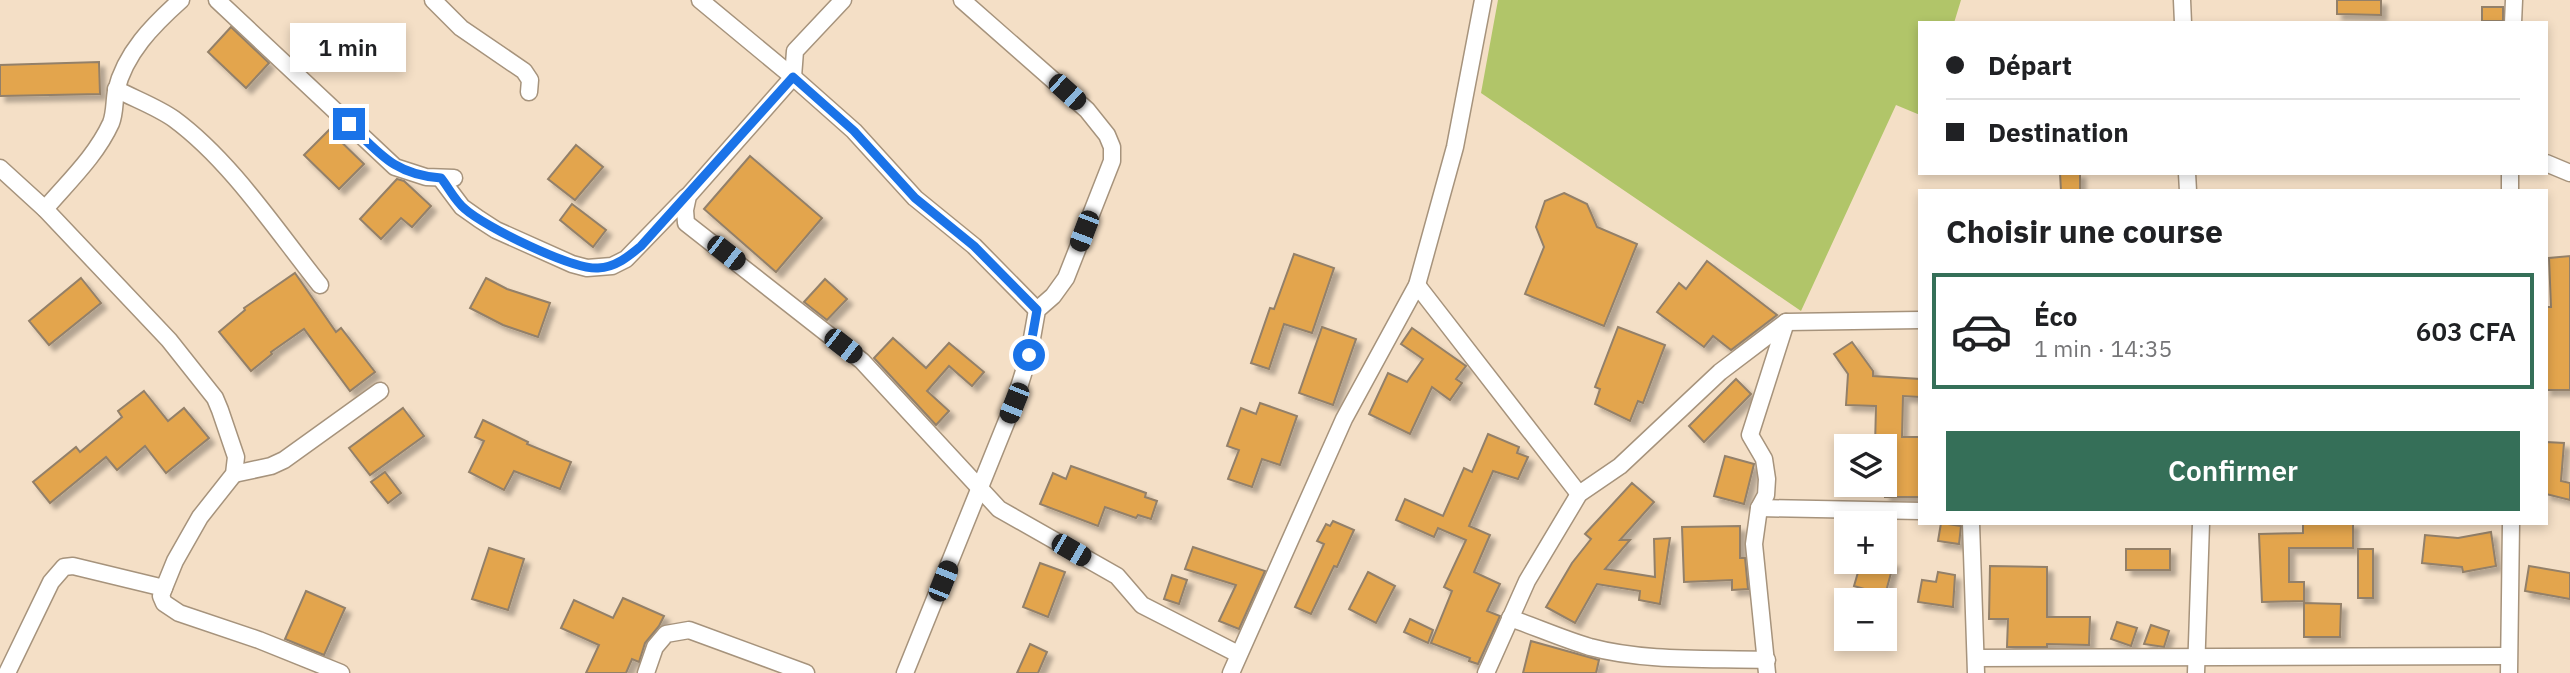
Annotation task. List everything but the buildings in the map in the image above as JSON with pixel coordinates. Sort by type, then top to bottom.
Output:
[{"type":"street","points":[[45,209],[98,146],[113,120],[116,89],[137,44],[156,22],[181,0]]},
{"type":"street","points":[[217,0],[395,167],[413,174],[448,178],[463,207],[478,219],[496,230],[587,268],[612,266],[626,258],[688,196],[793,77],[795,51],[843,0]]},
{"type":"street","points":[[433,0],[461,28],[524,71],[530,80],[529,92]]},
{"type":"street","points":[[700,0],[854,131],[915,198],[974,246],[1037,310]]},
{"type":"street","points":[[905,673],[1014,403],[1029,355],[1037,310],[1053,296],[1066,278],[1112,161],[1112,147],[1107,135],[1087,110],[962,0]]},
{"type":"street","points":[[1231,673],[1344,419],[1417,285],[1455,147],[1483,0]]},
{"type":"street","points":[[2182,0],[2183,21]]},
{"type":"street","points":[[2513,21],[2514,0]]},
{"type":"street","points":[[116,89],[172,117],[192,134],[249,195],[320,285]]},
{"type":"street","points":[[2548,164],[2570,173]]},
{"type":"street","points":[[0,168],[45,209],[169,340],[215,398],[236,457],[234,474],[200,517],[175,561],[162,596],[164,603],[179,613],[258,640],[341,673]]},
{"type":"street","points":[[688,196],[685,210],[687,223],[862,361],[999,509],[1117,576],[1142,605],[1238,654]]},
{"type":"street","points":[[1417,285],[1579,494]]},
{"type":"street","points":[[1486,673],[1527,581],[1579,494],[1620,466],[1720,372],[1786,322],[1918,320]]},
{"type":"street","points":[[1510,618],[1591,647],[1767,667],[1754,544],[1759,508],[1766,495],[1767,479],[1764,459],[1749,435],[1786,322]]},
{"type":"street","points":[[234,474],[271,466],[284,460],[380,391]]},
{"type":"street","points":[[1759,508],[1918,511]]},
{"type":"street","points":[[1972,525],[1976,666],[2197,666],[2508,656]]},
{"type":"street","points":[[2197,666],[2201,525]]},
{"type":"street","points":[[2509,673],[2511,525]]},
{"type":"street","points":[[6,673],[51,582],[64,567],[73,566],[164,589]]},
{"type":"street","points":[[646,673],[655,647],[666,634],[689,630],[806,673]]},
{"type":"green space","points":[[1498,0],[1961,0],[1955,21],[1918,21],[1918,114],[1896,105],[1801,311],[1481,93]]},
{"type":"route","points":[[349,124],[395,167],[413,174],[441,178],[463,207],[496,230],[572,264],[599,268],[612,266],[641,246],[793,77],[854,131],[915,198],[974,246],[1037,310],[1029,355]]}]
